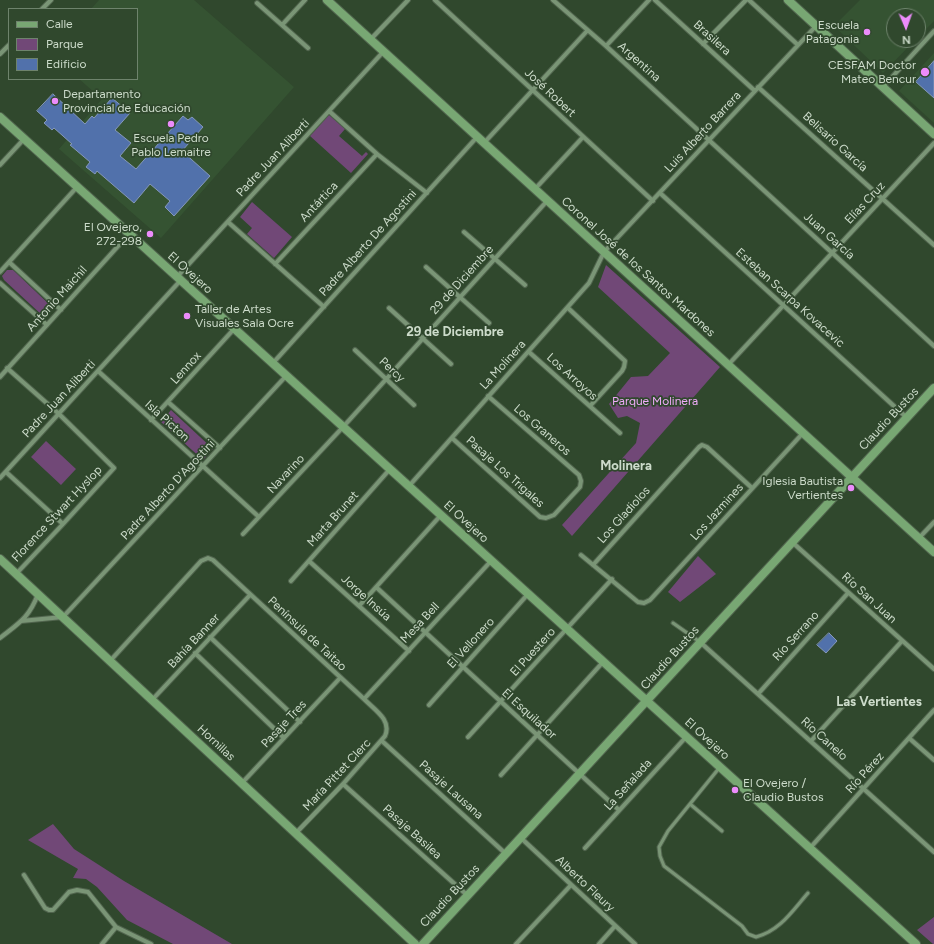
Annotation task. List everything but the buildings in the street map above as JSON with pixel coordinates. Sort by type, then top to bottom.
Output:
[{"type":"street","points":[[43,8],[51,0]]},
{"type":"street","points":[[282,25],[305,0]]},
{"type":"street","name":"Coronel José de los Santos Mardones","points":[[327,0],[934,552]]},
{"type":"street","points":[[370,40],[408,0]]},
{"type":"street","name":"José Robert","points":[[435,0],[653,201]]},
{"type":"street","name":"Argentina","points":[[553,0],[710,141]]},
{"type":"street","points":[[606,46],[649,0]]},
{"type":"street","name":"Brasilera","points":[[655,0],[754,91]]},
{"type":"street","points":[[703,44],[747,0],[798,45]]},
{"type":"street","points":[[788,0],[934,134]]},
{"type":"street","points":[[257,3],[308,48]]},
{"type":"street","name":"Luis Alberto Barrera","points":[[604,252],[710,141],[754,91],[816,26]]},
{"type":"street","points":[[484,143],[587,31]]},
{"type":"street","points":[[883,87],[934,31]]},
{"type":"street","points":[[0,54],[8,46]]},
{"type":"street","name":"Padre Juan Aliberti","points":[[0,478],[98,371],[228,222],[383,52]]},
{"type":"street","name":"Belisario García","points":[[758,87],[934,245]]},
{"type":"street","points":[[329,111],[377,154],[426,193]]},
{"type":"street","name":"El Ovejero","points":[[0,117],[916,944]]},
{"type":"street","name":"Padre Alberto De Agostini","points":[[273,363],[477,137]]},
{"type":"street","points":[[535,189],[583,137]]},
{"type":"street","points":[[0,165],[24,139]]},
{"type":"street","name":"Juan García","points":[[710,141],[934,346]]},
{"type":"street","name":"Elías Cruz","points":[[728,365],[934,143]]},
{"type":"street","name":"Antártica","points":[[275,264],[377,154]]},
{"type":"street","points":[[0,272],[77,187]]},
{"type":"street","name":"Esteban Scarpa Kovacevic","points":[[660,193],[906,418]]},
{"type":"street","name":"29 de Diciembre","points":[[343,427],[547,201]]},
{"type":"street","points":[[228,222],[324,307]]},
{"type":"street","points":[[464,232],[525,285]]},
{"type":"street","name":"Antonio Maichil","points":[[0,377],[129,234]]},
{"type":"street","name":"La Molinera","points":[[409,487],[589,283],[604,252]]},
{"type":"street","points":[[9,262],[61,310]]},
{"type":"street","points":[[426,267],[488,323]]},
{"type":"street","points":[[0,283],[46,326]]},
{"type":"street","points":[[389,308],[451,364]]},
{"type":"street","points":[[568,308],[625,361],[624,367],[590,406]]},
{"type":"street","name":"Lennox","points":[[151,420],[234,329]]},
{"type":"street","name":"Percy","points":[[355,350],[414,405]]},
{"type":"street","name":"Los Arroyos","points":[[529,352],[620,433]]},
{"type":"street","points":[[8,368],[59,414]]},
{"type":"street","name":"Isla Picton","points":[[98,371],[259,517]]},
{"type":"street","name":"Padre Alberto D'Agostini","points":[[63,617],[286,376]]},
{"type":"street","name":"Claudio Bustos","points":[[423,944],[934,388]]},
{"type":"street","name":"Los Graneros","points":[[488,396],[579,475],[581,481],[580,488],[554,515],[546,518]]},
{"type":"street","points":[[168,402],[220,448]]},
{"type":"street","name":"Florence Stwart Hyslop","points":[[16,574],[114,468],[59,414]]},
{"type":"street","name":"Navarino","points":[[243,534],[343,427]]},
{"type":"street","name":"Los Jazmines","points":[[612,579],[638,602],[644,603],[650,600],[803,432]]},
{"type":"street","name":"Pasaje Los Trigales","points":[[452,438],[540,517],[546,518]]},
{"type":"street","name":"Los Gladiolos","points":[[594,564],[699,446],[702,445],[707,447],[752,488]]},
{"type":"street","name":"Marta Brunet","points":[[291,581],[390,469]]},
{"type":"street","points":[[6,472],[63,524]]},
{"type":"street","points":[[359,606],[441,515]]},
{"type":"street","points":[[919,538],[934,522]]},
{"type":"street","name":"Río San Juan","points":[[792,542],[934,669]]},
{"type":"street","points":[[581,555],[612,579]]},
{"type":"street","name":"Península de Taitao","points":[[110,661],[201,561],[208,558],[213,560],[384,718],[387,728]]},
{"type":"street","name":"Hornillas","points":[[0,560],[415,944]]},
{"type":"street","name":"Jorge Insúa","points":[[309,561],[409,651]]},
{"type":"street","name":"Mesa Bell","points":[[364,700],[491,561]]},
{"type":"street","name":"El Puestero","points":[[468,737],[612,579]]},
{"type":"street","name":"El Esquilador","points":[[376,587],[620,810]]},
{"type":"street","name":"Río Serrano","points":[[758,694],[848,593]]},
{"type":"street","points":[[0,638],[30,612],[38,594]]},
{"type":"street","name":"El Vellonero","points":[[429,705],[528,594]]},
{"type":"street","name":"Bahía Banner","points":[[152,700],[250,595]]},
{"type":"street","points":[[21,621],[63,617]]},
{"type":"street","points":[[210,637],[300,722]]},
{"type":"street","points":[[811,741],[902,640]]},
{"type":"street","name":"Río Canelo","points":[[700,642],[934,852]]},
{"type":"street","points":[[195,653],[284,738]]},
{"type":"street","points":[[501,775],[603,662]]},
{"type":"street","name":"Pasaje Tres","points":[[242,783],[340,678]]},
{"type":"street","name":"Río Pérez","points":[[810,848],[934,710]]},
{"type":"street","name":"María Pittet Clerc","points":[[296,833],[382,741],[386,734],[387,728]]},
{"type":"street","name":"La Señalada","points":[[585,848],[686,737]]},
{"type":"street","points":[[909,738],[934,760]]},
{"type":"street","name":"Pasaje Lausana","points":[[382,741],[506,854]]},
{"type":"street","name":"Pasaje Basilea","points":[[343,784],[467,895]]},
{"type":"street","name":"Alberto Fleury","points":[[521,838],[635,944]]},
{"type":"street","points":[[24,875],[45,908],[53,910],[69,892],[77,890],[88,892],[116,926],[151,944]]},
{"type":"street","points":[[516,944],[571,885]]},
{"type":"street","points":[[102,944],[116,926]]},
{"type":"street","points":[[598,944],[615,926]]},
{"type":"lane","points":[[673,623],[700,642]]},
{"type":"lane","points":[[720,767],[668,831],[659,847],[660,856],[664,866],[742,926],[748,934],[756,937],[766,935],[779,926],[808,893]]},
{"type":"lane","points":[[690,804],[722,831]]},
{"type":"shaded area","name":"Escuela Pedro Pablo Lemaitre","points":[[99,0],[194,0],[294,87],[161,238],[59,149],[102,99],[80,80],[138,80],[138,8],[92,8]]},
{"type":"shaded area","name":"Escuela Patagonia","points":[[860,0],[934,0],[934,21],[926,29],[926,8],[886,8],[886,48],[907,48],[883,73],[834,26]]},
{"type":"shaded area","name":"CESFAM Doctor Mateo Bencur","points":[[934,53],[934,123],[899,91]]},
{"type":"green space","points":[[329,115],[345,129],[339,136],[362,156],[366,152],[368,154],[351,173],[310,136]]},
{"type":"green space","points":[[252,202],[292,237],[274,258],[247,234],[252,228],[240,217]]},
{"type":"green space","name":"Parque Molinera","points":[[606,265],[720,367],[572,536],[562,525],[636,443],[640,423],[627,416],[618,418],[609,404],[631,377],[648,376],[670,353],[598,287]]},
{"type":"green space","points":[[7,270],[13,270],[53,308],[47,315],[43,316],[4,280],[2,276]]},
{"type":"green space","points":[[171,410],[213,449],[203,460],[161,422]]},
{"type":"green space","points":[[46,441],[76,469],[61,485],[31,457]]},
{"type":"green space","points":[[698,556],[716,574],[680,602],[668,592]]},
{"type":"green space","points":[[53,824],[74,849],[124,881],[232,944],[173,944],[127,920],[97,887],[86,879],[73,878],[78,869],[28,840]]},
{"type":"green space","points":[[934,917],[934,944],[933,944],[917,930]]},
{"type":"place","name":"Escuela Patagonia","points":[[867,32]]},
{"type":"place","name":"CESFAM Doctor Mateo Bencur","points":[[925,72]]},
{"type":"place","name":"Departamento Provincial de Educación","points":[[55,101]]},
{"type":"place","name":"Escuela Pedro Pablo Lemaitre","points":[[171,124]]},
{"type":"place","name":"El Ovejero, 272-298","points":[[150,234]]},
{"type":"place","name":"Taller de Artes Visuales Sala Ocre","points":[[187,316]]},
{"type":"place","name":"Iglesia Bautista Vertientes","points":[[851,488]]},
{"type":"place","name":"El Ovejero / Claudio Bustos","points":[[735,790]]},
{"type":"district","name":"29 de Diciembre","points":[[455,332]]},
{"type":"district","name":"Molinera","points":[[626,466]]},
{"type":"district","name":"Las Vertientes","points":[[879,702]]}]
